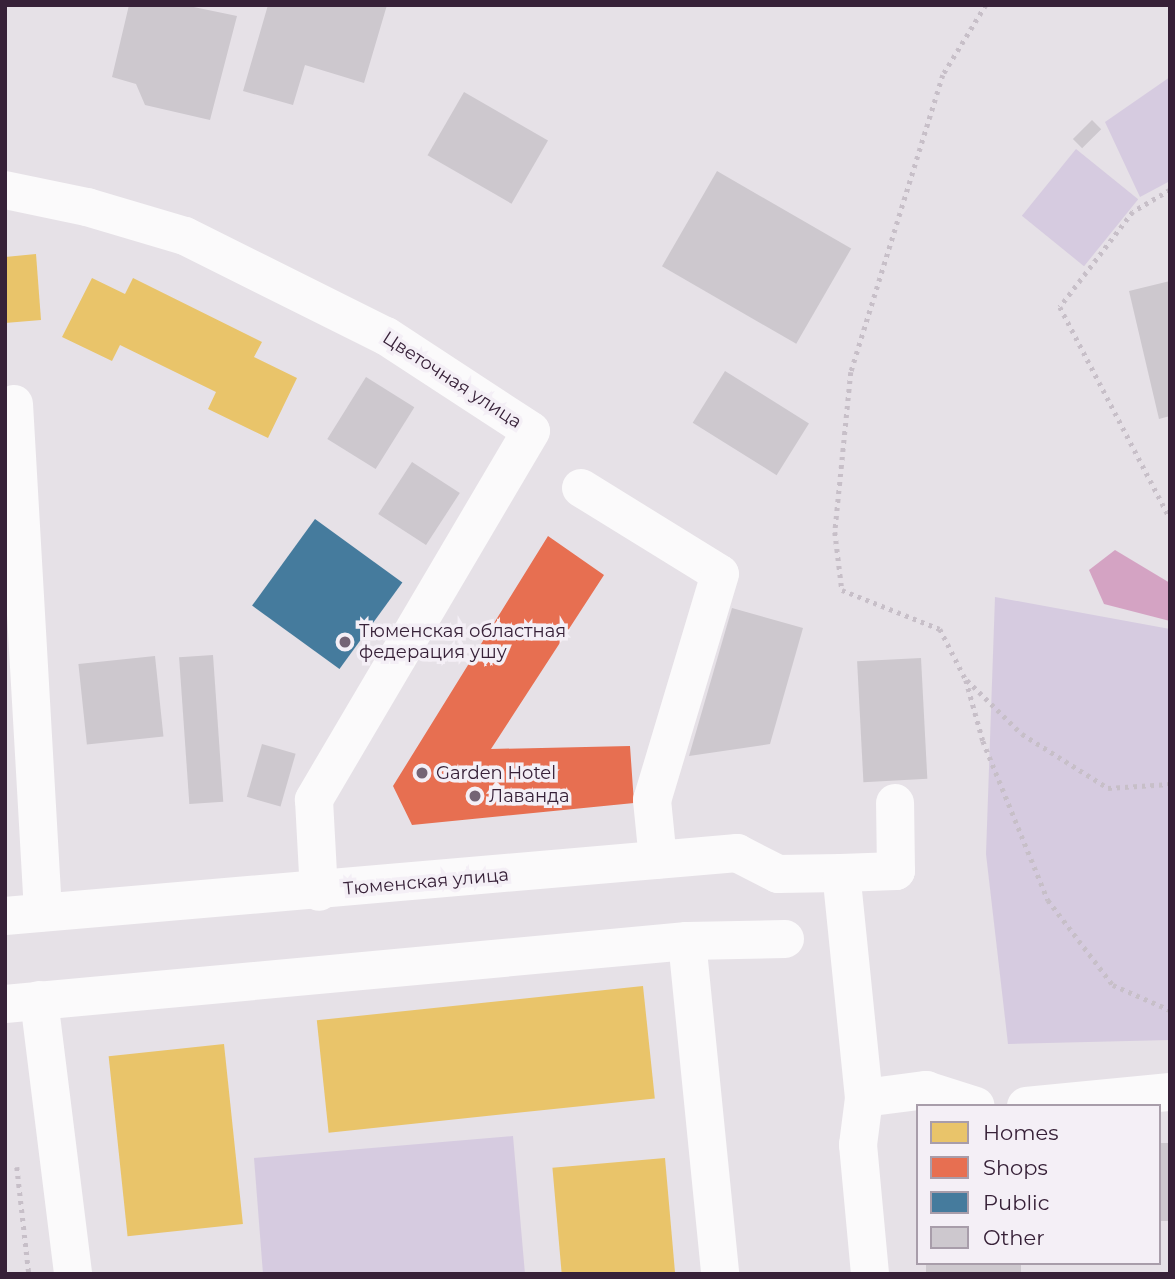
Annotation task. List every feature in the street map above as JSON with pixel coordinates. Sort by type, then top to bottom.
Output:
[{"type":"street","name":"Цветочная улица","points":[[5,190],[87,207],[185,236],[386,336],[531,431],[314,800],[318,892]]},
{"type":"street","points":[[14,404],[43,912]]},
{"type":"street","points":[[581,488],[720,574],[652,800],[658,860]]},
{"type":"street","name":"Тюменская улица","points":[[5,916],[318,892],[737,853],[778,874],[896,871],[895,803]]},
{"type":"street","points":[[841,873],[864,1098],[858,1145],[870,1274]]},
{"type":"street","points":[[73,1274],[22,1002],[687,942],[785,939]]},
{"type":"street","points":[[687,942],[720,1274]]},
{"type":"street","points":[[864,1098],[926,1090],[970,1104]]},
{"type":"street","points":[[1047,1104],[1170,1092]]},
{"type":"path","points":[[985,5],[943,75],[851,372],[835,532],[842,590],[940,629],[967,680],[983,741],[1048,900],[1113,985],[1170,1010]]},
{"type":"path","points":[[1170,190],[1133,212],[1060,307],[1170,518]]},
{"type":"path","points":[[967,680],[1022,734],[1108,788],[1170,784]]},
{"type":"path","points":[[16,1165],[29,1274]]},
{"type":"shaded area","points":[[1170,77],[1170,181],[1140,197],[1105,122]]},
{"type":"shaded area","points":[[1076,149],[1138,199],[1084,266],[1022,216]]},
{"type":"shaded area","points":[[1115,550],[1170,583],[1170,621],[1104,604],[1089,570]]},
{"type":"shaded area","points":[[995,597],[1170,629],[1170,1040],[1008,1044],[986,854]]},
{"type":"shaded area","points":[[513,1136],[525,1274],[263,1274],[254,1158]]},
{"type":"building: Homes","points":[[36,254],[41,320],[5,323],[5,257]]},
{"type":"building: Homes","points":[[92,278],[125,294],[133,278],[262,342],[254,357],[297,378],[268,438],[208,409],[216,392],[120,345],[112,361],[62,337]]},
{"type":"building: Homes","points":[[643,986],[655,1098],[329,1133],[317,1020]]},
{"type":"building: Homes","points":[[224,1044],[243,1224],[128,1236],[109,1056]]},
{"type":"building: Homes","points":[[665,1158],[675,1274],[562,1274],[552,1168]]},
{"type":"building: Shops","points":[[548,536],[604,575],[491,749],[630,746],[634,803],[412,825],[393,786]]},
{"type":"building: Public","points":[[315,519],[402,582],[339,669],[252,606]]},
{"type":"building: Other","points":[[129,5],[184,5],[237,16],[210,120],[145,105],[136,84],[112,77]]},
{"type":"building: Other","points":[[268,5],[387,5],[364,83],[305,65],[293,105],[243,91]]},
{"type":"building: Other","points":[[464,92],[548,140],[512,204],[428,155]]},
{"type":"building: Other","points":[[1092,120],[1101,129],[1082,148],[1073,139]]},
{"type":"building: Other","points":[[717,171],[851,248],[796,344],[662,266]]},
{"type":"building: Other","points":[[1170,281],[1170,416],[1159,419],[1129,291]]},
{"type":"building: Other","points":[[725,371],[809,423],[777,475],[693,423]]},
{"type":"building: Other","points":[[366,377],[414,407],[376,469],[327,439]]},
{"type":"building: Other","points":[[412,462],[460,493],[426,545],[378,514]]},
{"type":"building: Other","points":[[732,608],[803,628],[770,744],[689,756]]},
{"type":"building: Other","points":[[213,655],[223,802],[189,804],[179,657]]},
{"type":"building: Other","points":[[155,656],[163,737],[87,745],[78,664]]},
{"type":"building: Other","points":[[921,658],[927,779],[863,782],[857,661]]},
{"type":"building: Other","points":[[262,744],[296,754],[280,807],[247,797]]},
{"type":"building: Other","points":[[1161,1143],[1170,1143],[1170,1221],[1161,1221]]},
{"type":"building: Other","points":[[926,1265],[1021,1265],[1021,1274],[926,1274]]},
{"type":"place","name":"Тюменская областная федерация ушу","points":[[345,642]]},
{"type":"place","name":"Garden Hotel","points":[[422,773]]},
{"type":"place","name":"Лаванда","points":[[475,796]]}]
